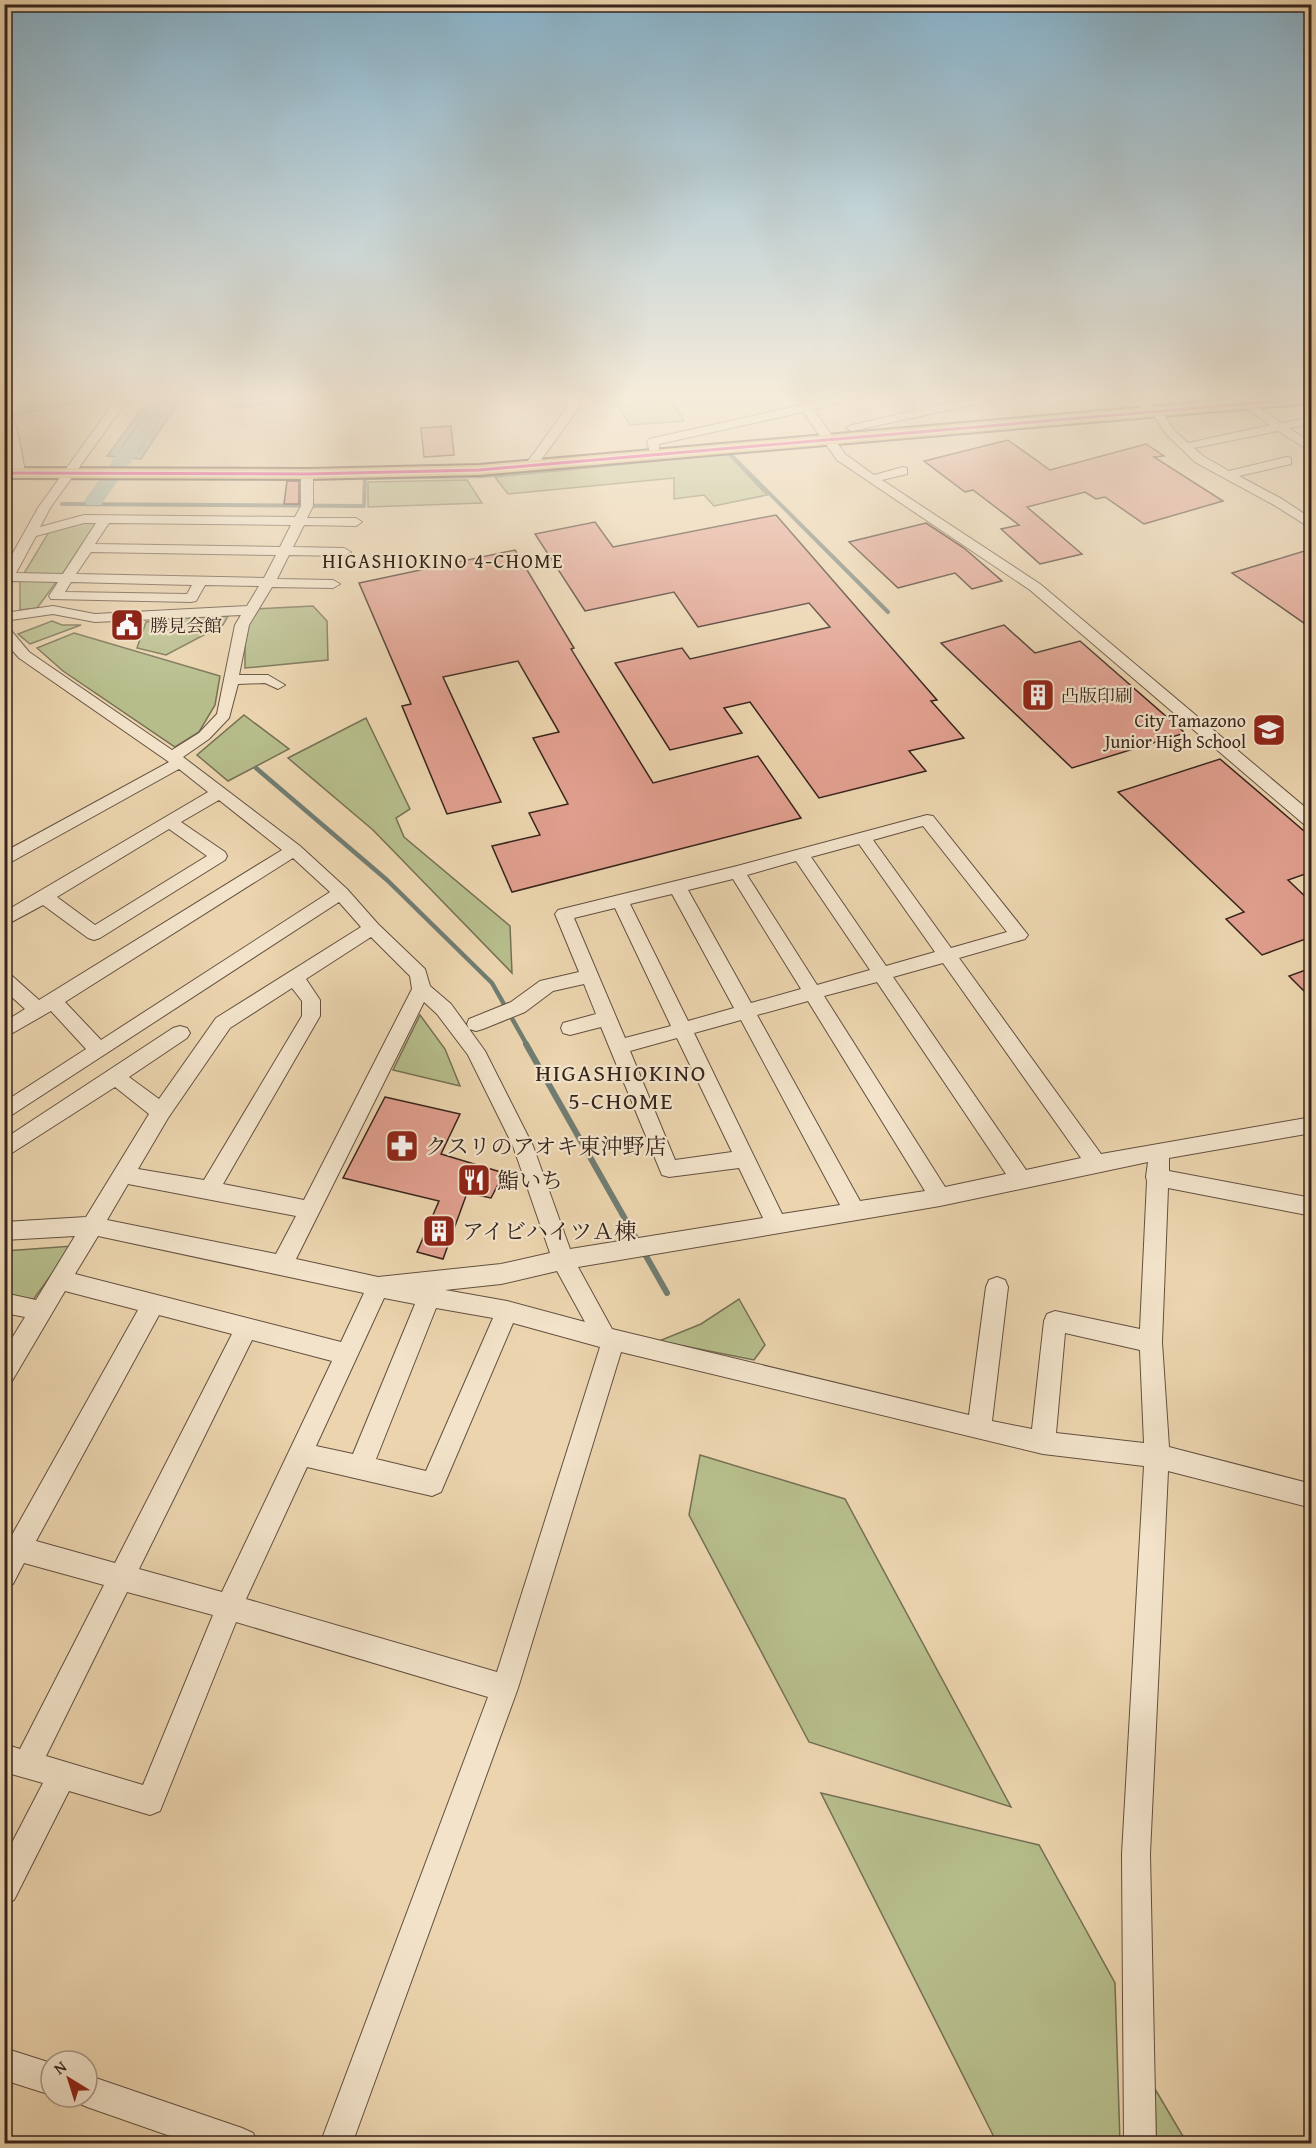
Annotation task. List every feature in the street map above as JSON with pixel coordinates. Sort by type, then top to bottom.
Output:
[{"type":"street","points":[[53,495],[6,582],[67,579],[333,584]]},
{"type":"street","points":[[4,860],[176,759],[204,736],[224,715],[242,625],[285,551],[307,506],[307,495]]},
{"type":"street","points":[[896,495],[1035,587],[1311,822]]},
{"type":"street","points":[[1265,495],[1311,525]]},
{"type":"street","points":[[31,533],[84,519],[356,522]]},
{"type":"street","points":[[105,519],[56,596],[191,598],[200,582]]},
{"type":"street","points":[[950,530],[965,526]]},
{"type":"street","points":[[86,548],[344,552]]},
{"type":"street","points":[[4,617],[53,610],[94,618],[250,610]]},
{"type":"street","points":[[4,631],[24,655],[176,759],[294,850],[341,893],[372,928],[419,974],[421,989],[282,1265]]},
{"type":"street","points":[[230,680],[268,679],[278,685]]},
{"type":"street","points":[[4,920],[220,792]]},
{"type":"street","points":[[620,1047],[1019,935],[927,820],[737,872],[564,914],[669,1169],[745,1159]]},
{"type":"street","points":[[44,896],[94,934],[219,856],[170,822]]},
{"type":"street","points":[[863,838],[1096,1163]]},
{"type":"street","points":[[4,1031],[294,850]]},
{"type":"street","points":[[800,855],[1022,1180]]},
{"type":"street","points":[[737,872],[940,1197]]},
{"type":"street","points":[[677,886],[854,1210]]},
{"type":"street","points":[[4,1112],[341,893]]},
{"type":"street","points":[[620,900],[777,1225]]},
{"type":"street","points":[[4,1373],[161,1112],[223,1023],[372,928]]},
{"type":"street","points":[[476,1024],[518,1007],[547,986],[590,976]]},
{"type":"street","points":[[209,1190],[311,1016],[311,1000],[296,978]]},
{"type":"street","points":[[4,979],[46,1006],[99,1050]]},
{"type":"street","points":[[336,2144],[505,1688],[609,1339],[563,1260],[523,1146],[475,1051],[444,1009],[421,989]]},
{"type":"street","points":[[570,1028],[608,1018]]},
{"type":"street","points":[[4,1149],[180,1033]]},
{"type":"street","points":[[115,1076],[161,1112]]},
{"type":"street","points":[[378,1287],[501,1274],[563,1260],[940,1197],[1096,1163],[1311,1125]]},
{"type":"street","points":[[1140,2144],[1136,1854],[1157,1456],[1151,1342],[1156,1178],[1159,1152]]},
{"type":"street","points":[[124,1175],[309,1210]]},
{"type":"street","points":[[1156,1178],[1311,1207]]},
{"type":"street","points":[[4,1231],[93,1226],[378,1287],[507,1311],[609,1339],[979,1430],[1043,1443],[1157,1456],[1311,1496]]},
{"type":"street","points":[[61,1280],[346,1354]]},
{"type":"street","points":[[247,1327],[121,1579],[16,1762],[150,1801],[229,1607],[378,1287]]},
{"type":"street","points":[[979,1430],[997,1287]]},
{"type":"street","points":[[360,1468],[429,1296]]},
{"type":"street","points":[[4,1302],[42,1311]]},
{"type":"street","points":[[4,1575],[12,1547],[154,1303]]},
{"type":"street","points":[[300,1454],[432,1484],[507,1311]]},
{"type":"street","points":[[1043,1443],[1055,1321],[1151,1342]]},
{"type":"street","points":[[12,1547],[229,1607],[505,1688]]},
{"type":"street","points":[[4,1890],[62,1776]]},
{"type":"street","points":[[4,2064],[39,2075]]},
{"type":"street","points":[[99,2095],[242,2144]]},
{"type":"green space","points":[[368,495],[477,495],[482,503],[368,507]]},
{"type":"green space","points":[[674,495],[702,495],[674,499]]},
{"type":"green space","points":[[704,495],[766,495],[714,506]]},
{"type":"green space","points":[[83,522],[96,523],[63,573],[37,608],[20,610],[20,580],[49,532]]},
{"type":"green space","points":[[313,606],[327,621],[328,660],[245,668],[245,625],[254,609]]},
{"type":"green space","points":[[228,616],[223,625],[166,655],[137,648],[146,622],[174,618]]},
{"type":"green space","points":[[52,621],[62,625],[81,625],[30,644],[18,634]]},
{"type":"green space","points":[[74,633],[220,676],[215,705],[199,732],[175,747],[63,671],[37,648]]},
{"type":"green space","points":[[244,715],[289,749],[228,781],[197,755]]},
{"type":"green space","points":[[366,718],[410,809],[396,818],[404,837],[510,926],[512,973],[373,830],[288,758]]},
{"type":"green space","points":[[420,1015],[445,1049],[460,1086],[393,1070]]},
{"type":"green space","points":[[72,1246],[33,1300],[5,1295],[5,1251]]},
{"type":"green space","points":[[739,1299],[765,1345],[754,1360],[659,1341],[701,1324]]},
{"type":"green space","points":[[700,1455],[845,1499],[1011,1807],[809,1742],[689,1515]]},
{"type":"green space","points":[[821,1793],[1039,1845],[1115,1983],[1120,2143],[997,2143]]},
{"type":"green space","points":[[1155,2089],[1187,2143],[1156,2143]]},
{"type":"building","points":[[285,495],[299,495],[299,504],[284,504]]},
{"type":"building","points":[[980,495],[1072,495],[1027,507],[1082,554],[1040,564],[1001,529],[1019,525]]},
{"type":"building","points":[[1090,495],[1214,495],[1223,501],[1144,524],[1105,497],[1096,499]]},
{"type":"building","points":[[776,515],[937,700],[931,701],[964,738],[909,751],[926,771],[819,798],[750,702],[724,708],[742,733],[670,750],[615,663],[682,648],[690,659],[830,627],[809,603],[698,627],[674,592],[585,611],[535,534],[595,522],[613,547]]},
{"type":"building","points":[[926,523],[964,548],[1002,581],[972,589],[955,573],[898,588],[849,542]]},
{"type":"building","points":[[1311,549],[1311,628],[1232,573]]},
{"type":"building","points":[[515,550],[574,648],[571,649],[653,783],[758,756],[801,818],[512,892],[492,846],[540,835],[529,813],[568,804],[533,738],[559,732],[518,661],[443,677],[501,802],[447,814],[402,706],[411,704],[359,583]]},
{"type":"building","name":"凸版印刷","points":[[1004,625],[1035,653],[1080,641],[1185,733],[1072,768],[941,643]]},
{"type":"building","points":[[1220,759],[1311,837],[1311,872],[1288,880],[1311,902],[1311,937],[1262,955],[1226,919],[1244,912],[1118,792]]},
{"type":"building","points":[[1311,968],[1311,998],[1289,976]]},
{"type":"building","name":"クスリのアオキ東沖野店","points":[[385,1097],[460,1114],[441,1154],[504,1173],[491,1198],[467,1193],[443,1259],[417,1252],[439,1201],[343,1178]]},
{"type":"waterway","points":[[94,501],[98,495]]},
{"type":"waterway","points":[[62,504],[364,506],[364,495]]},
{"type":"waterway","points":[[771,495],[888,612]]},
{"type":"waterway","points":[[256,768],[387,880],[492,983],[527,1045]]},
{"type":"waterway","points":[[526,1044],[667,1293]]},
{"type":"place","name":"勝見会館","points":[[127,625]]},
{"type":"place","name":"凸版印刷","points":[[1038,695]]},
{"type":"place","name":"City Tamazono Junior High School","points":[[1269,730]]},
{"type":"place","name":"クスリのアオキ東沖野店","points":[[402,1146]]},
{"type":"place","name":"鮨いち","points":[[474,1180]]},
{"type":"place","name":"アイビハイツＡ棟","points":[[439,1231]]},
{"type":"district","name":"HIGASHIOKINO 4-CHOME","points":[[443,560]]},
{"type":"district","name":"HIGASHIOKINO 5-CHOME","points":[[621,1086]]}]
